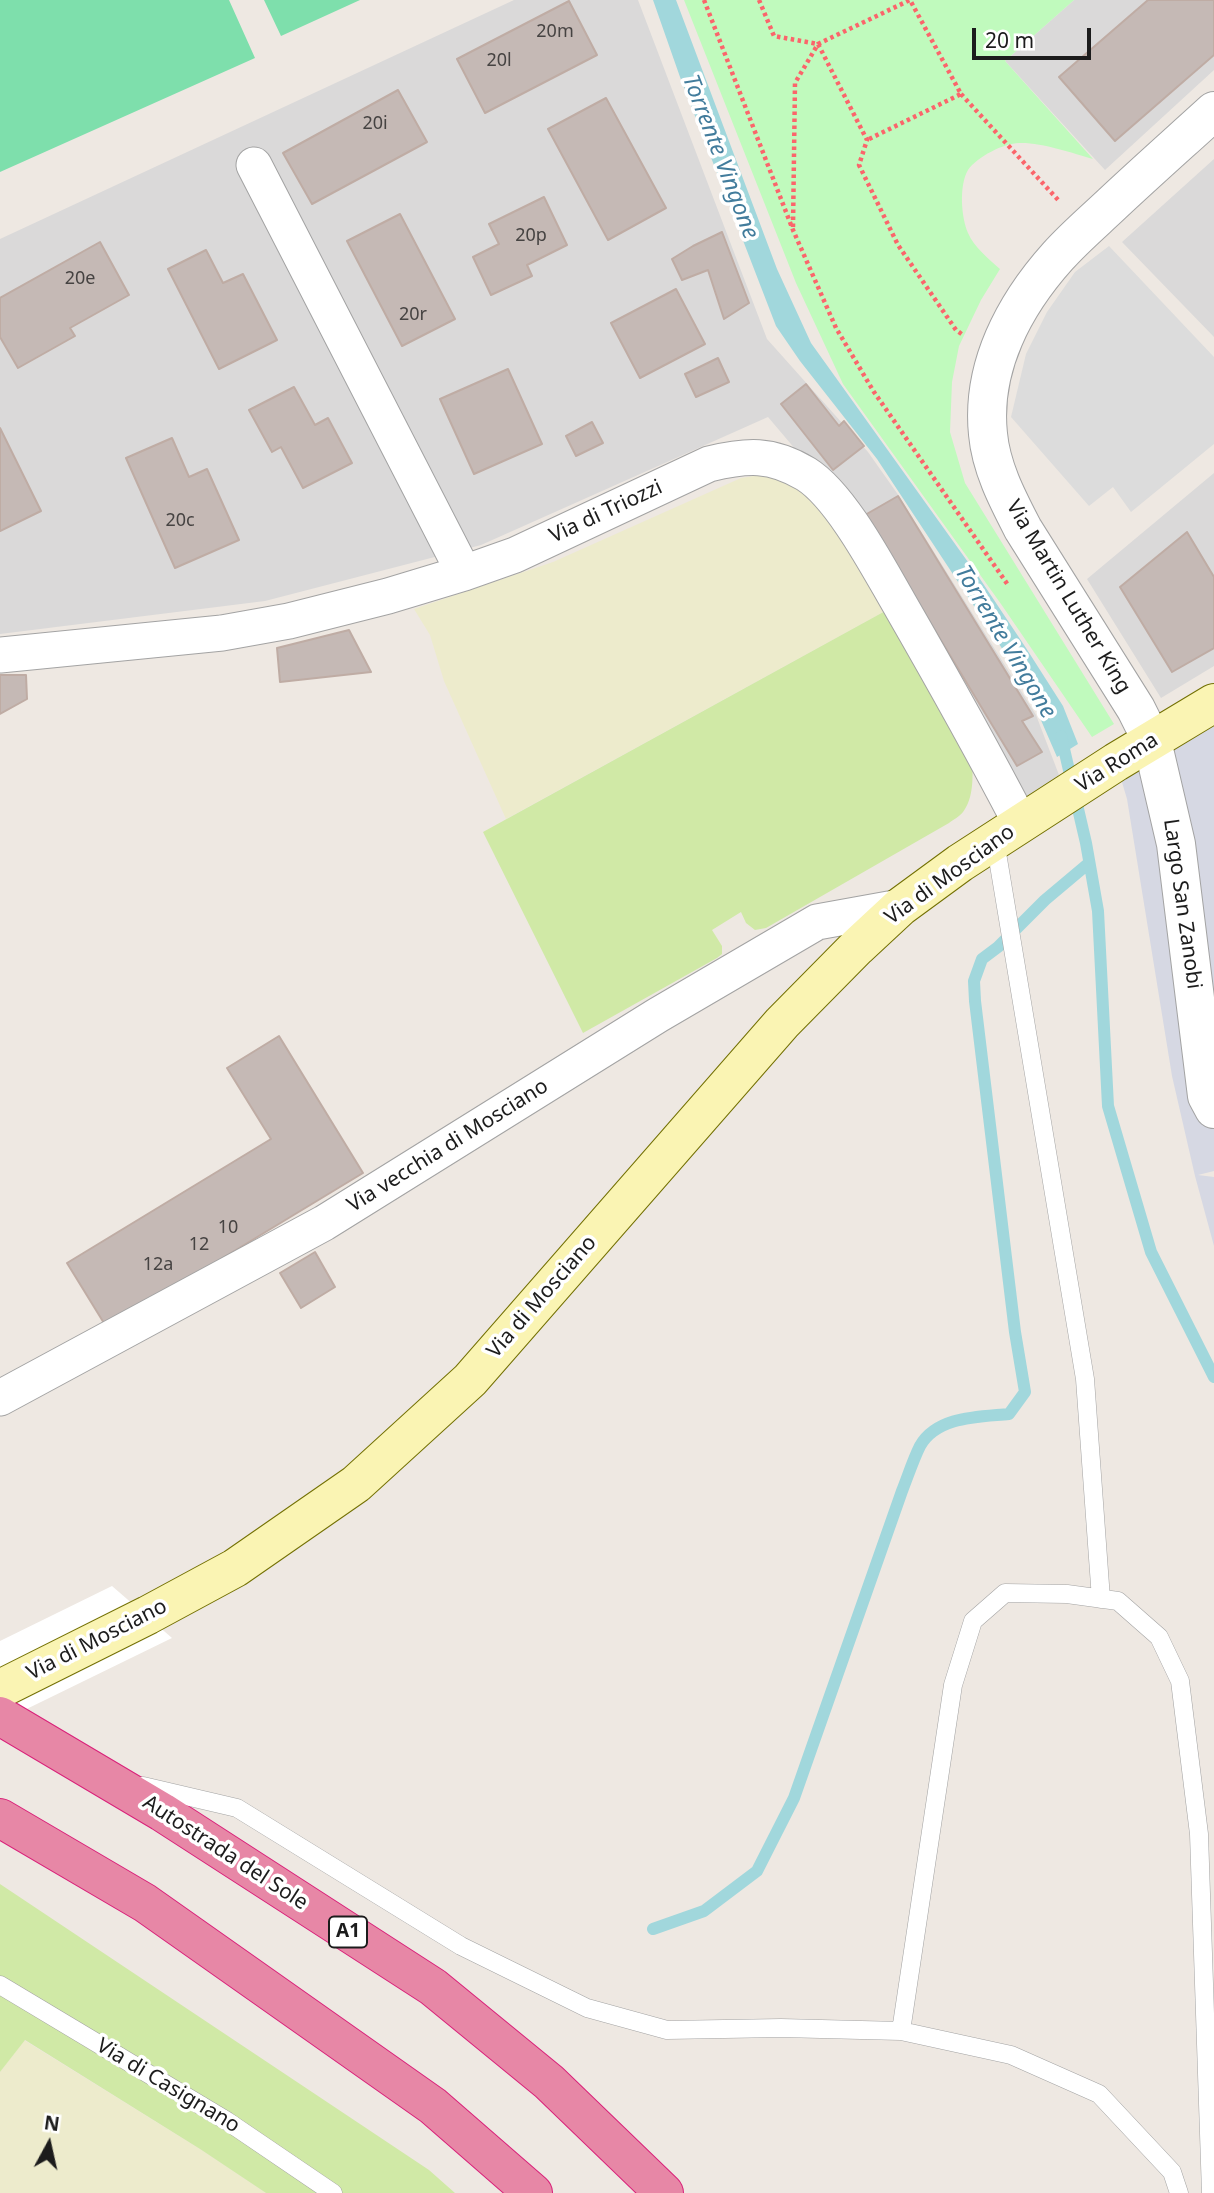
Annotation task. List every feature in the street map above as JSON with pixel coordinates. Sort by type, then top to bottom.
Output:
[{"type":"highway","name":"Autostrada del Sole","points":[[0,1716],[162,1812],[433,1987],[549,2082],[664,2193]]},
{"type":"highway","points":[[0,1818],[145,1903],[178,1926],[433,2106],[533,2193]]},
{"type":"main road","name":"Via Roma","points":[[1008,832],[1214,703]]},
{"type":"main road","name":"Via di Mosciano","points":[[0,1689],[235,1568],[356,1484],[470,1380],[782,1023],[857,947],[900,907],[1008,832]]},
{"type":"street","name":"Via Martin Luther King","points":[[1152,741],[1136,709],[1030,541],[1007,498],[988,436],[988,394],[1006,332],[1022,303],[1059,254],[1214,111]]},
{"type":"street","points":[[254,165],[464,573]]},
{"type":"street","name":"Via di Triozzi","points":[[0,655],[222,633],[289,621],[388,596],[514,555],[709,464],[739,457],[764,457],[786,463],[809,475],[830,494],[877,564],[967,721],[1008,832]]},
{"type":"street","name":"Largo San Zanobi","points":[[1152,741],[1176,844],[1207,1096],[1214,1109]]},
{"type":"street","name":"Via vecchia di Mosciano","points":[[0,1398],[324,1223],[658,1015],[817,922],[900,907]]},
{"type":"lane","points":[[1008,832],[1085,1379],[1101,1599]]},
{"type":"lane","points":[[901,2031],[953,1685],[972,1621],[1005,1593],[1067,1594],[1118,1601],[1159,1637],[1180,1681],[1199,1834],[1211,2193]]},
{"type":"lane","points":[[104,1777],[237,1808],[461,1946],[587,2008],[667,2030],[781,2028],[901,2031],[1011,2055],[1099,2094],[1172,2172],[1179,2193]]},
{"type":"lane","name":"Via di Casignano","points":[[0,1985],[227,2121],[333,2193]]},
{"type":"path","points":[[704,0],[793,230],[836,328],[868,381],[1008,586]]},
{"type":"path","points":[[759,0],[774,36],[818,44]]},
{"type":"path","points":[[793,230],[795,83],[818,44],[896,3],[910,0],[961,94],[1085,230]]},
{"type":"path","points":[[818,44],[867,140],[859,165],[898,244],[956,330],[997,356]]},
{"type":"path","points":[[867,140],[961,94]]},
{"type":"shaded area","points":[[514,0],[638,0],[767,339],[868,452],[899,496],[1036,715],[1059,775],[1027,800],[885,555],[768,417],[481,545],[265,601],[0,634],[0,239]]},
{"type":"shaded area","points":[[1074,0],[1214,0],[1214,70],[1105,170],[1005,61]]},
{"type":"shaded area","points":[[1214,159],[1214,337],[1122,242]]},
{"type":"shaded area","points":[[1109,246],[1214,357],[1214,444],[1131,512],[1113,487],[1089,506],[1011,417],[1026,354],[1047,312],[1075,272]]},
{"type":"shaded area","points":[[1214,473],[1214,666],[1161,698],[1087,579]]},
{"type":"shaded area","points":[[760,475],[785,479],[825,507],[887,610],[506,819],[444,681],[430,635],[414,609],[553,562],[741,478]]},
{"type":"shaded area","points":[[1214,703],[1214,1171],[1198,1175],[1214,1177],[1214,1246],[1172,1076],[1127,799],[1116,762]]},
{"type":"shaded area","points":[[24,2040],[266,2193],[0,2193],[0,2072]]},
{"type":"green space","points":[[0,0],[229,0],[255,58],[0,172]]},
{"type":"green space","points":[[264,0],[360,0],[281,36]]},
{"type":"green space","points":[[684,0],[1074,0],[1005,61],[1093,159],[1046,146],[1019,143],[991,152],[968,170],[962,192],[968,233],[982,252],[1000,269],[981,300],[959,346],[952,382],[950,432],[965,483],[1114,724],[1092,737],[1001,604],[843,384],[796,283]]},
{"type":"green space","points":[[887,610],[972,759],[971,793],[963,812],[949,823],[766,928],[755,930],[746,923],[741,912],[712,930],[722,946],[722,954],[717,958],[583,1033],[483,832]]},
{"type":"green space","points":[[0,1884],[429,2170],[455,2193],[266,2193],[25,2040],[0,2072]]},
{"type":"water","points":[[653,0],[676,0],[777,269],[811,343],[978,576],[1063,706],[1078,744],[1057,757],[1030,695],[1003,650],[877,459],[776,326]]},
{"type":"pier","points":[[112,1586],[172,1638],[0,1722],[0,1641]]},
{"type":"building","points":[[1148,0],[1214,0],[1214,55],[1115,141],[1059,77]]},
{"type":"building","points":[[569,1],[597,55],[485,113],[457,59]]},
{"type":"building","points":[[398,90],[427,142],[312,204],[283,153]]},
{"type":"building","points":[[606,98],[666,208],[608,240],[548,129]]},
{"type":"building","points":[[544,197],[567,245],[527,265],[532,276],[491,295],[473,257],[499,244],[489,224]]},
{"type":"building","points":[[400,214],[455,319],[402,346],[347,241]]},
{"type":"building","points":[[722,232],[749,303],[724,319],[708,270],[682,280],[672,259]]},
{"type":"building","points":[[100,242],[129,295],[70,328],[75,336],[18,368],[0,337],[0,298]]},
{"type":"building","points":[[206,250],[223,283],[243,274],[277,340],[219,369],[168,269]]},
{"type":"building","points":[[676,289],[705,344],[640,378],[611,323]]},
{"type":"building","points":[[718,358],[729,382],[696,397],[685,374]]},
{"type":"building","points":[[508,369],[542,444],[474,474],[440,399]]},
{"type":"building","points":[[806,384],[839,426],[844,421],[864,446],[833,470],[781,404]]},
{"type":"building","points":[[294,387],[315,425],[328,418],[352,463],[303,488],[281,447],[272,452],[249,410]]},
{"type":"building","points":[[592,422],[603,443],[576,456],[566,436]]},
{"type":"building","points":[[0,428],[41,511],[0,531]]},
{"type":"building","points":[[172,438],[189,477],[207,469],[239,540],[175,568],[126,458]]},
{"type":"building","points":[[898,496],[1033,716],[1022,721],[1042,752],[1017,766],[865,515]]},
{"type":"building","points":[[1187,532],[1214,577],[1214,648],[1172,672],[1120,587]]},
{"type":"building","points":[[349,630],[371,672],[280,682],[277,648]]},
{"type":"building","points":[[0,675],[26,675],[27,699],[0,714]]},
{"type":"building","points":[[279,1036],[363,1173],[107,1328],[67,1263],[271,1139],[227,1068]]},
{"type":"building","points":[[315,1252],[335,1287],[301,1308],[280,1273]]},
{"type":"waterway","name":"Torrente Vingone","points":[[1061,736],[1086,843],[1098,911],[1108,1106],[1151,1252],[1214,1377]]},
{"type":"waterway","points":[[653,1929],[704,1911],[757,1871],[794,1798],[920,1446],[927,1436],[948,1423],[1009,1414],[1025,1392],[1015,1332],[974,981],[982,959],[1089,863]]}]
